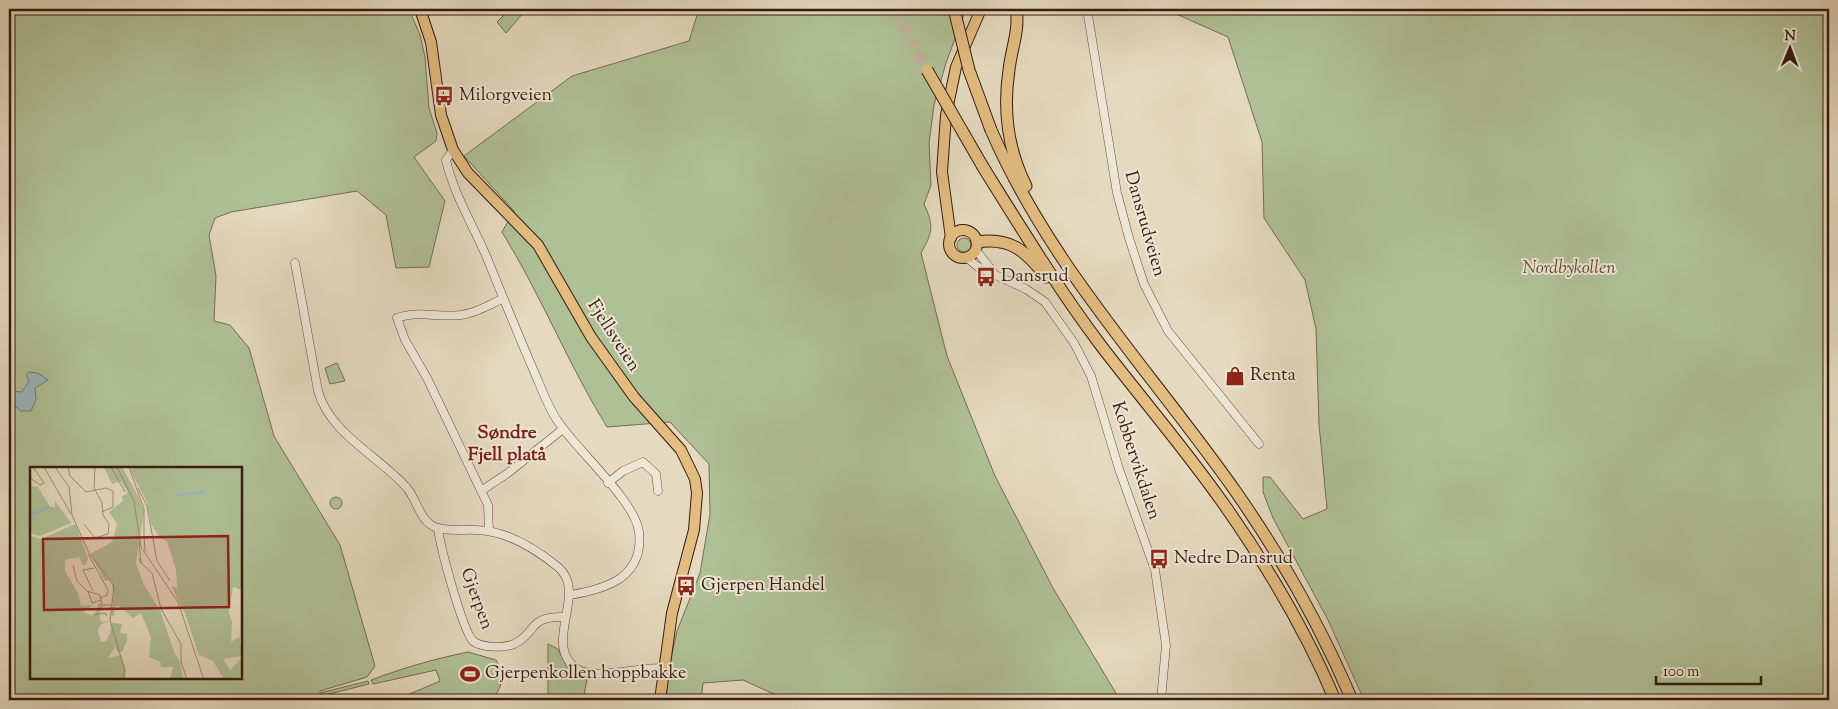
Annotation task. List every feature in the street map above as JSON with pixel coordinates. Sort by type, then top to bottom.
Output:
[{"type":"highway","points":[[954,9],[969,70],[991,130],[1020,190],[1060,258],[1113,332],[1246,507],[1313,617],[1352,700]]},
{"type":"highway","points":[[1016,9],[1017,23],[1006,90],[1008,128],[1023,181],[1060,258]]},
{"type":"highway","points":[[927,70],[983,167],[1045,264],[1101,346]]},
{"type":"highway","points":[[976,246],[1002,240],[1023,252],[1045,276],[1067,308],[1101,346],[1217,494],[1257,554],[1297,623],[1335,700]]},
{"type":"main road","name":"Fjellsveien","points":[[420,9],[431,42],[441,115],[453,150],[468,173],[538,245],[600,350],[634,397],[681,450],[691,469],[697,493],[694,530],[676,594],[663,668],[660,700]]},
{"type":"main road","points":[[948,213],[963,231],[972,234],[976,246],[967,258],[959,257],[953,253],[950,246],[951,238],[942,172],[946,115],[956,67],[981,10]]},
{"type":"main road","points":[[951,238],[956,233],[963,231]]},
{"type":"street","name":"Dansrudveien","points":[[1087,9],[1117,193],[1144,284],[1168,331],[1259,444]]},
{"type":"street","points":[[453,150],[446,160],[450,176],[551,410],[628,506],[637,524],[639,539],[634,561],[630,568],[614,584],[602,589],[570,595]]},
{"type":"street","name":"Kobbervikdalen","points":[[976,246],[994,273]]},
{"type":"street","name":"Kobbervikdalen","points":[[967,258],[978,267],[1026,289],[1052,310],[1074,343],[1096,390],[1114,453],[1155,570],[1166,646],[1161,700]]},
{"type":"street","points":[[295,263],[317,384],[326,410],[336,424],[400,481],[413,497],[425,519],[438,528],[489,531],[508,536],[558,567],[569,582],[570,595],[565,617],[565,649],[571,663],[581,671],[596,673],[640,668],[663,668]]},
{"type":"street","points":[[489,531],[488,505],[427,378],[404,340],[397,318],[404,315],[459,315],[473,312],[502,300]]},
{"type":"street","points":[[481,491],[508,473],[564,428]]},
{"type":"street","points":[[608,483],[623,472],[644,462],[656,474],[658,491]]},
{"type":"street","name":"Gjerpen","points":[[438,528],[440,545],[452,584],[467,629],[476,642],[484,645],[509,646],[521,640],[540,620],[547,617],[565,617]]},
{"type":"green space","points":[[9,9],[409,9],[420,35],[425,57],[429,108],[437,133],[436,141],[414,157],[445,201],[429,267],[396,268],[386,215],[357,191],[231,212],[215,218],[209,235],[216,276],[214,321],[230,325],[249,348],[274,436],[340,545],[375,666],[367,677],[320,691],[320,693],[368,681],[369,684],[321,696],[322,700],[9,700]]},
{"type":"green space","points":[[510,9],[521,9],[524,12],[506,33],[497,22]]},
{"type":"green space","points":[[699,9],[966,9],[946,63],[934,105],[929,143],[931,185],[924,204],[931,228],[921,253],[947,356],[995,476],[1053,588],[1120,700],[780,700],[778,696],[743,680],[703,683],[701,700],[666,700],[668,672],[677,631],[700,573],[710,514],[709,464],[670,422],[607,427],[502,232],[514,211],[464,156],[572,76],[689,41]]},
{"type":"green space","name":"Nordbykollen","points":[[1165,9],[1829,9],[1829,700],[1364,700],[1328,620],[1273,518],[1263,492],[1263,477],[1270,477],[1303,519],[1327,509],[1319,424],[1316,329],[1305,280],[1264,218],[1262,142],[1228,37]]},
{"type":"green space","points":[[961,238],[967,238],[971,245],[967,252],[961,252],[957,248],[957,242]]},
{"type":"green space","points":[[337,363],[345,381],[330,384],[325,368]]},
{"type":"green space","points":[[334,497],[338,497],[342,503],[338,509],[334,509],[330,505],[330,501]]},
{"type":"green space","points":[[548,644],[558,649],[567,667],[587,680],[583,700],[544,700],[548,696]]},
{"type":"green space","name":"Gjerpenkollen hoppbakke","points":[[468,652],[496,660],[499,666],[502,676],[500,686],[491,700],[396,700],[440,681],[436,670],[373,684],[371,680],[419,664]]},
{"type":"water","points":[[29,372],[38,373],[48,380],[35,388],[36,400],[31,411],[21,411],[9,401],[12,391],[22,392],[29,381],[26,375]]},
{"type":"tunnel","points":[[894,9],[927,70]]},
{"type":"place","name":"Milorgveien","points":[[444,96]]},
{"type":"place","name":"Dansrud","points":[[986,277]]},
{"type":"place","name":"Renta","points":[[1235,376]]},
{"type":"place","name":"Nedre Dansrud","points":[[1159,559]]},
{"type":"place","name":"Gjerpen Handel","points":[[686,586]]},
{"type":"place","name":"Gjerpenkollen hoppbakke","points":[[470,674]]},
{"type":"district","name":"Søndre Fjell platå","points":[[507,444]]}]
